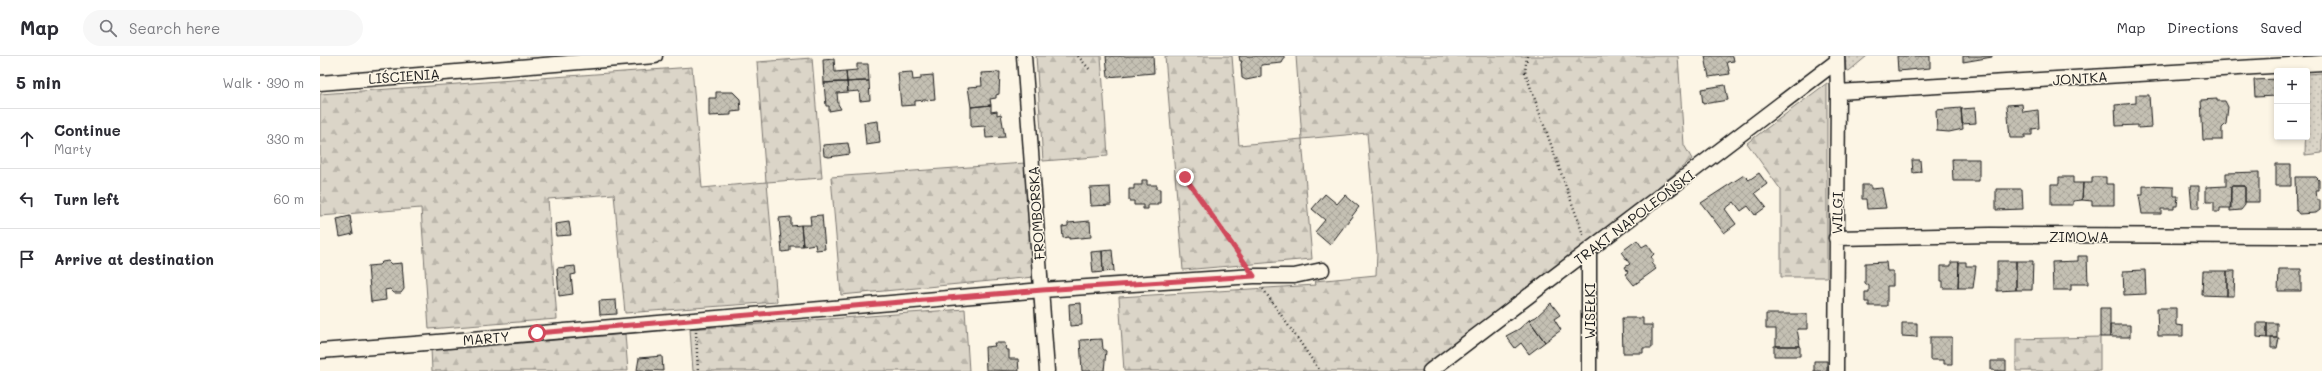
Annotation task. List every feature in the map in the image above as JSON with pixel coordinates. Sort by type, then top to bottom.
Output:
[{"type":"street","name":"LIŚCIENIA","points":[[320,83],[655,56]]},
{"type":"street","name":"FROMBORSKA","points":[[1024,56],[1048,371]]},
{"type":"street","name":"TRAKT NAPOLEOŃSKI","points":[[1434,369],[1589,251],[1837,58]]},
{"type":"street","name":"WILGI","points":[[1836,371],[1837,58]]},
{"type":"street","name":"JONTKA","points":[[1838,92],[2322,63]]},
{"type":"street","name":"ZIMOWA","points":[[1836,238],[1990,235],[2322,236]]},
{"type":"street","name":"WISEŁKI","points":[[1589,251],[1590,371]]},
{"type":"street","name":"MARTY","points":[[320,351],[1042,290],[1254,276],[1294,276],[1322,270]]},
{"type":"path","points":[[1078,56],[1091,71]]},
{"type":"path","points":[[1527,56],[1525,72],[1589,251]]},
{"type":"path","points":[[1185,177],[1320,371]]},
{"type":"path","points":[[695,320],[698,371]]},
{"type":"green space","points":[[1036,56],[1101,56],[1108,156],[1043,161]]},
{"type":"green space","points":[[1165,56],[1232,56],[1239,145],[1302,139],[1312,259],[1183,270]]},
{"type":"green space","points":[[1296,56],[1678,56],[1684,145],[1692,159],[1597,238],[1426,371],[1124,371],[1119,297],[1316,285],[1315,281],[1376,275],[1377,253],[1367,133],[1302,139]]},
{"type":"green space","points":[[1845,56],[1867,56],[1849,71],[1846,70]]},
{"type":"green space","points":[[812,58],[822,178],[767,182],[777,302],[625,313],[614,194],[548,199],[557,319],[429,329],[421,208],[320,216],[320,94],[692,67],[702,188],[766,182],[757,62]]},
{"type":"green space","points":[[2322,73],[2322,153],[2305,155],[2305,140],[2310,140],[2310,74]]},
{"type":"green space","points":[[1827,83],[1827,277],[1781,277],[1781,190],[1747,143]]},
{"type":"green space","points":[[1025,163],[1034,277],[841,295],[831,177]]},
{"type":"green space","points":[[965,309],[969,371],[693,371],[690,329]]},
{"type":"green space","points":[[625,334],[628,371],[432,371],[431,348]]},
{"type":"green space","points":[[2100,337],[2100,371],[2016,371],[2016,339]]},
{"type":"building","points":[[1106,56],[1153,56],[1154,73],[1108,77]]},
{"type":"building","points":[[1239,56],[1284,56],[1284,59],[1282,63],[1261,65],[1261,77],[1246,80],[1242,78],[1242,61],[1240,61]]},
{"type":"building","points":[[1705,56],[1733,56],[1734,61],[1727,62],[1730,74],[1709,77]]},
{"type":"building","points":[[1897,56],[1930,56],[1930,68],[1898,71]]},
{"type":"building","points":[[1963,56],[1992,56],[1992,57],[1963,62]]},
{"type":"building","points":[[834,59],[835,72],[846,71],[847,82],[824,83],[823,60]]},
{"type":"building","points":[[857,64],[868,64],[869,81],[847,82],[846,71],[857,70]]},
{"type":"building","points":[[912,72],[913,80],[921,79],[921,76],[933,75],[935,99],[915,101],[915,105],[901,106],[898,73]]},
{"type":"building","points":[[1000,72],[999,94],[996,95],[996,98],[990,99],[991,105],[971,107],[968,87],[982,86],[981,73]]},
{"type":"building","points":[[2274,79],[2274,96],[2255,97],[2254,80]]},
{"type":"building","points":[[869,81],[870,100],[860,101],[859,91],[848,92],[847,82]]},
{"type":"building","points":[[847,82],[848,92],[837,93],[838,104],[841,109],[829,111],[829,106],[826,106],[824,83]]},
{"type":"building","points":[[1725,85],[1728,100],[1703,104],[1701,89]]},
{"type":"building","points":[[716,92],[733,92],[740,99],[741,111],[731,112],[731,115],[709,116],[709,98],[716,98]]},
{"type":"building","points":[[2136,95],[2149,95],[2151,127],[2138,128],[2138,125],[2116,126],[2115,105],[2136,103]]},
{"type":"building","points":[[2217,99],[2217,101],[2225,101],[2228,107],[2226,124],[2222,128],[2222,140],[2203,140],[2201,100]]},
{"type":"building","points":[[2022,104],[2023,112],[2038,110],[2039,128],[2032,129],[2032,135],[2025,135],[2025,138],[2010,138],[2007,105]]},
{"type":"building","points":[[991,105],[991,112],[997,111],[997,115],[1001,114],[1005,137],[986,138],[985,126],[971,127],[971,107]]},
{"type":"building","points":[[1961,108],[1963,129],[1949,132],[1937,131],[1936,110]]},
{"type":"building","points":[[1975,108],[1976,123],[1962,124],[1961,109]]},
{"type":"building","points":[[878,121],[880,143],[866,145],[864,123]]},
{"type":"building","points":[[848,143],[850,154],[829,157],[824,156],[823,145]]},
{"type":"building","points":[[1952,159],[1979,159],[1979,181],[1953,181]]},
{"type":"building","points":[[1912,160],[1920,160],[1921,172],[1913,173]]},
{"type":"building","points":[[2276,164],[2291,164],[2291,186],[2276,186]]},
{"type":"building","points":[[2259,172],[2259,202],[2245,202],[2245,186],[2231,186],[2231,208],[2220,208],[2220,212],[2214,212],[2214,202],[2206,202],[2206,187],[2226,186],[2226,173]]},
{"type":"building","points":[[1759,173],[1767,184],[1755,193],[1766,207],[1755,215],[1748,206],[1741,211],[1734,202],[1725,209],[1736,224],[1724,233],[1701,203],[1744,175],[1749,180]]},
{"type":"building","points":[[2059,177],[2073,177],[2073,183],[2083,183],[2082,200],[2073,201],[2073,205],[2051,205],[2051,184],[2059,184]]},
{"type":"building","points":[[2092,177],[2106,177],[2106,184],[2114,184],[2114,205],[2092,205],[2092,201],[2082,200],[2083,183],[2092,183]]},
{"type":"building","points":[[2295,177],[2316,177],[2319,180],[2319,190],[2316,190],[2317,200],[2320,200],[2320,210],[2316,213],[2299,214],[2296,210]]},
{"type":"building","points":[[1142,180],[1147,180],[1147,185],[1157,185],[1157,189],[1160,189],[1160,203],[1157,203],[1157,205],[1148,205],[1148,209],[1143,209],[1143,205],[1134,205],[1134,201],[1129,201],[1129,189],[1134,189],[1134,185],[1142,185]]},
{"type":"building","points":[[1862,185],[1871,185],[1871,189],[1882,188],[1886,208],[1867,209],[1866,199],[1862,199]]},
{"type":"building","points":[[2143,186],[2174,187],[2174,196],[2178,196],[2177,206],[2174,206],[2174,209],[2161,209],[2161,214],[2142,214],[2139,195],[2143,195]]},
{"type":"building","points":[[2190,186],[2199,186],[2199,208],[2192,208]]},
{"type":"building","points":[[2231,186],[2245,186],[2245,205],[2241,210],[2230,211]]},
{"type":"building","points":[[1110,187],[1111,205],[1091,206],[1090,188]]},
{"type":"building","points":[[1996,189],[2022,189],[2023,209],[1996,210]]},
{"type":"building","points":[[1325,194],[1337,204],[1345,195],[1359,207],[1330,245],[1315,232],[1325,220],[1312,209]]},
{"type":"building","points":[[822,215],[825,249],[816,250],[815,244],[803,246],[801,225],[811,225],[810,216]]},
{"type":"building","points":[[350,216],[353,234],[340,237],[337,219]]},
{"type":"building","points":[[791,217],[791,226],[801,225],[803,246],[790,246],[790,251],[782,252],[779,218]]},
{"type":"building","points":[[1090,221],[1091,237],[1069,239],[1069,237],[1063,238],[1062,227],[1068,226],[1068,223]]},
{"type":"building","points":[[569,222],[571,235],[556,236],[555,224]]},
{"type":"building","points":[[1637,240],[1642,247],[1647,244],[1654,254],[1651,257],[1654,261],[1651,263],[1656,269],[1634,285],[1625,274],[1628,272],[1625,267],[1630,264],[1621,252]]},
{"type":"building","points":[[1112,250],[1114,271],[1103,272],[1102,251]]},
{"type":"building","points":[[1102,251],[1103,272],[1093,273],[1091,252]]},
{"type":"building","points":[[2078,256],[2087,256],[2088,284],[2071,284],[2071,290],[2053,290],[2052,262],[2078,261]]},
{"type":"building","points":[[388,261],[391,264],[402,263],[404,289],[401,293],[394,293],[390,289],[385,290],[386,300],[371,302],[368,266],[379,265],[382,262]]},
{"type":"building","points":[[1997,261],[2016,261],[2016,290],[1997,291]]},
{"type":"building","points":[[2016,261],[2033,261],[2032,290],[2016,290]]},
{"type":"building","points":[[1886,262],[1887,271],[1893,271],[1893,286],[1887,286],[1887,306],[1869,306],[1869,302],[1865,302],[1865,292],[1869,292],[1869,286],[1865,283],[1865,263]]},
{"type":"building","points":[[1951,262],[1959,262],[1958,288],[1943,288],[1943,281],[1941,281],[1941,266],[1951,266]]},
{"type":"building","points":[[1959,262],[1966,262],[1966,266],[1976,266],[1973,288],[1958,288]]},
{"type":"building","points":[[575,266],[576,274],[571,275],[573,294],[559,296],[557,268]]},
{"type":"building","points":[[2279,269],[2301,269],[2301,291],[2278,291]]},
{"type":"building","points":[[2145,270],[2146,294],[2124,295],[2123,271]]},
{"type":"building","points":[[2203,271],[2227,271],[2227,296],[2202,295]]},
{"type":"building","points":[[2227,271],[2235,271],[2234,296],[2227,296]]},
{"type":"building","points":[[616,300],[617,314],[600,315],[599,301]]},
{"type":"building","points":[[1081,303],[1082,325],[1070,326],[1069,304]]},
{"type":"building","points":[[1551,303],[1560,315],[1554,319],[1561,330],[1545,342],[1529,320],[1536,317]]},
{"type":"building","points":[[2100,308],[2110,308],[2110,337],[2100,337]]},
{"type":"building","points":[[2157,308],[2176,308],[2176,325],[2183,326],[2183,336],[2158,336]]},
{"type":"building","points":[[1766,314],[1807,314],[1807,329],[1797,329],[1800,346],[1776,346],[1776,329],[1766,329]]},
{"type":"building","points":[[1622,318],[1643,318],[1643,325],[1652,325],[1652,348],[1643,348],[1643,353],[1623,353]]},
{"type":"building","points":[[1529,320],[1545,342],[1529,354],[1521,343],[1515,348],[1506,336],[1519,329]]},
{"type":"building","points":[[1902,323],[1917,323],[1917,337],[1902,336]]},
{"type":"building","points":[[2257,323],[2267,323],[2267,338],[2257,337]]},
{"type":"building","points":[[2267,323],[2277,323],[2277,338],[2267,338]]},
{"type":"building","points":[[2110,325],[2130,325],[2130,337],[2110,337]]},
{"type":"building","points":[[1930,337],[1952,337],[1952,364],[1944,364],[1944,360],[1930,360]]},
{"type":"building","points":[[2271,338],[2279,338],[2277,348],[2271,348]]},
{"type":"building","points":[[1102,339],[1103,349],[1106,351],[1104,371],[1082,371],[1080,340]]},
{"type":"building","points":[[994,343],[1005,343],[1006,350],[1009,350],[1009,359],[1018,359],[1019,371],[986,370],[985,347],[995,346]]},
{"type":"building","points":[[1774,346],[1800,346],[1800,356],[1774,356]]},
{"type":"building","points":[[662,356],[663,371],[637,370],[639,358]]},
{"type":"building","points":[[1814,361],[1827,361],[1827,371],[1814,371]]},
{"type":"building","points":[[1991,361],[2006,361],[2006,371],[1991,370]]},
{"type":"route","points":[[537,333],[1042,290],[1254,276],[1185,177]]}]
